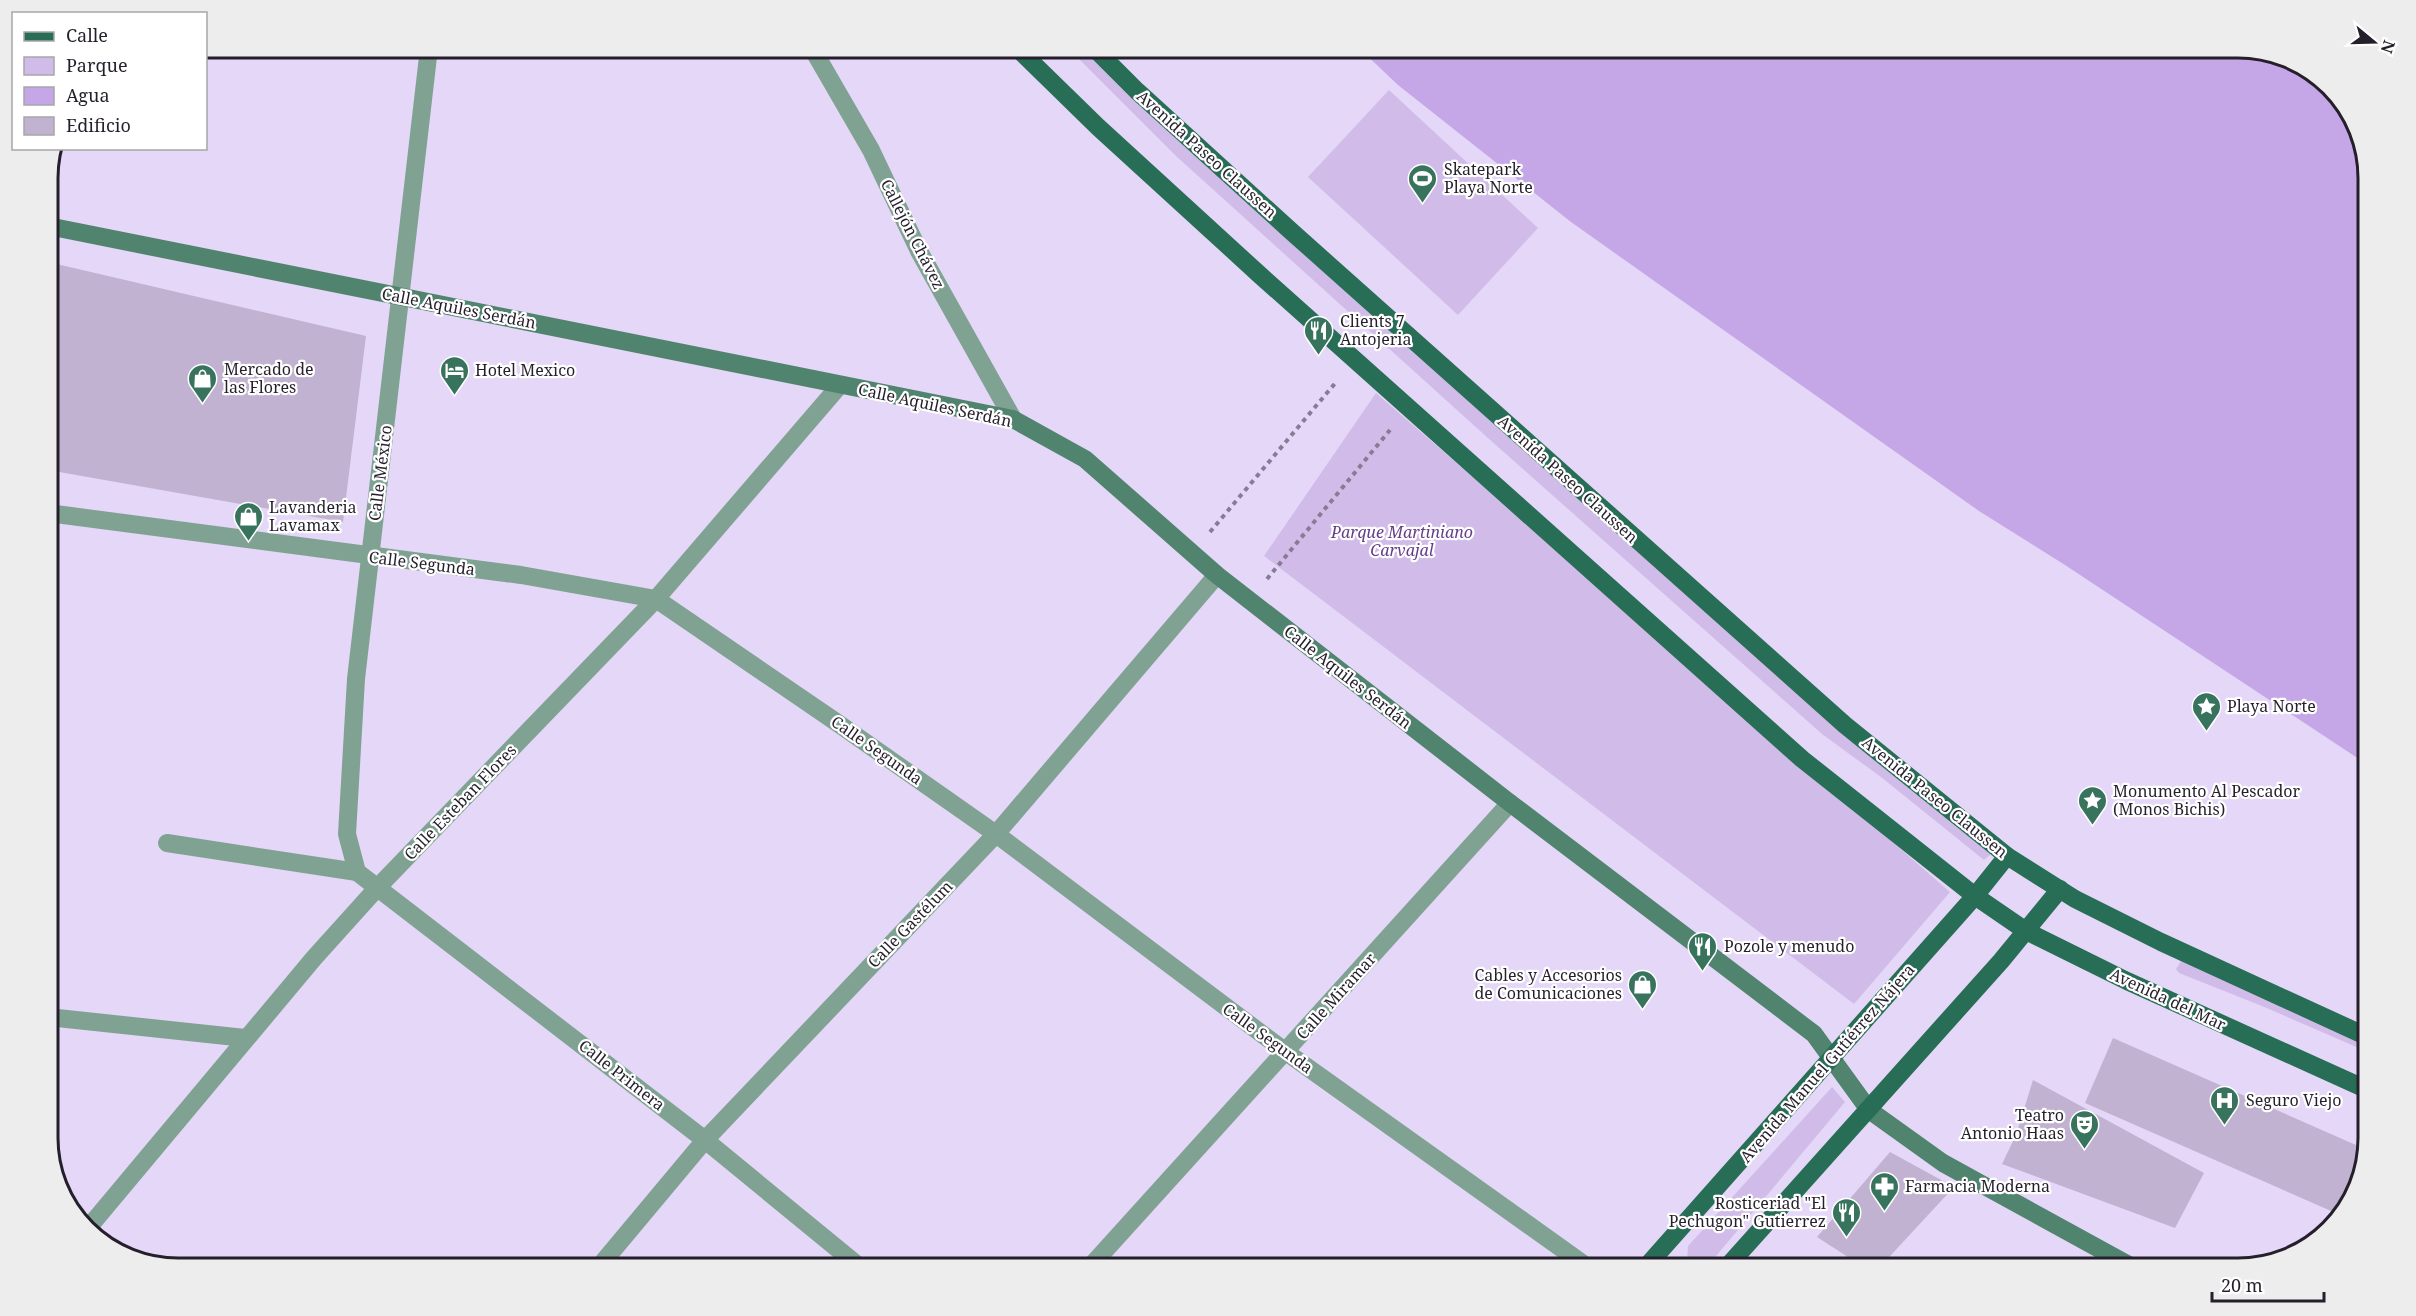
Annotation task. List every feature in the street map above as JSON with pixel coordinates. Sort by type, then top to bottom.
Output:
[{"type":"main road","points":[[1027,58],[1152,177],[1803,759],[1975,897]]},
{"type":"main road","name":"Avenida Paseo Claussen","points":[[1104,58],[1137,92],[1233,179],[1836,717],[2007,856],[2060,889]]},
{"type":"main road","name":"Avenida Manuel Gutiérrez Nájera","points":[[1654,1258],[1975,897],[2007,856]]},
{"type":"main road","points":[[1735,1258],[1869,1110],[2060,889],[2075,899],[2161,942],[2358,1032]]},
{"type":"main road","name":"Avenida del Mar","points":[[1975,897],[2026,931],[2127,981],[2358,1085]]},
{"type":"street","name":"Calle México","points":[[357,872],[346,834],[356,679],[428,58]]},
{"type":"street","name":"Callejón Chávez","points":[[818,58],[871,150],[919,251],[1013,420]]},
{"type":"street","name":"Calle Aquiles Serdán","points":[[59,228],[1013,420],[1085,459],[1217,575],[1814,1035],[1869,1110]]},
{"type":"street","name":"Calle Esteban Flores","points":[[93,1222],[245,1038],[378,887],[656,599],[840,385]]},
{"type":"street","name":"Calle Segunda","points":[[59,514],[521,575],[656,599],[996,834],[1286,1052],[1575,1258]]},
{"type":"street","name":"Calle Gastélum","points":[[606,1258],[705,1140],[996,834],[1217,575]]},
{"type":"street","name":"Calle Miramar","points":[[1098,1258],[1510,803]]},
{"type":"street","points":[[167,843],[357,872],[378,887]]},
{"type":"street","name":"Calle Primera","points":[[378,887],[705,1140],[849,1258]]},
{"type":"street","points":[[59,1018],[245,1038]]},
{"type":"street","points":[[1869,1110],[1943,1163],[2116,1258]]},
{"type":"path","points":[[1192,553],[1355,360]]},
{"type":"path","points":[[1250,600],[1408,408]]},
{"type":"green space","points":[[1078,58],[1100,58],[1992,849],[1990,855],[1984,860],[1881,777],[1822,734],[1489,439],[1176,156]]},
{"type":"green space","name":"Skatepark Playa Norte","points":[[1389,90],[1538,228],[1458,315],[1308,177]]},
{"type":"green space","name":"Parque Martiniano Carvajal","points":[[1376,393],[1950,892],[1854,1004],[1264,556]]},
{"type":"green space","points":[[2183,958],[2358,1038],[2358,1048],[2179,973],[2176,969]]},
{"type":"green space","points":[[1832,1087],[1845,1102],[1714,1258],[1687,1258],[1688,1246]]},
{"type":"water","points":[[1370,58],[2238,58],[2276,65],[2291,71],[2317,88],[2328,99],[2345,125],[2355,155],[2357,171],[2358,758],[1979,511],[1571,222],[1398,85]]},
{"type":"building","name":"Mercado de las Flores","points":[[59,265],[366,336],[343,522],[59,472]]},
{"type":"building","name":"Seguro Viejo","points":[[2113,1038],[2357,1145],[2353,1169],[2345,1191],[2332,1211],[2085,1103]]},
{"type":"building","name":"Teatro Antonio Haas","points":[[2033,1080],[2204,1173],[2175,1228],[2002,1164],[2016,1135]]},
{"type":"building","name":"Farmacia Moderna","points":[[1890,1152],[1954,1187],[1888,1258],[1850,1258],[1817,1237]]},
{"type":"place","name":"Skatepark Playa Norte","points":[[1423,204]]},
{"type":"place","name":"Clients 7 Antojeria","points":[[1319,356]]},
{"type":"place","name":"Hotel Mexico","points":[[454,396]]},
{"type":"place","name":"Mercado de las Flores","points":[[203,404]]},
{"type":"place","name":"Lavanderia Lavamax","points":[[248,542]]},
{"type":"place","name":"Playa Norte","points":[[2206,732]]},
{"type":"place","name":"Monumento Al Pescador (Monos Bichis)","points":[[2092,826]]},
{"type":"place","name":"Pozole y menudo","points":[[1703,972]]},
{"type":"place","name":"Cables y Accesorios de Comunicaciones","points":[[1643,1010]]},
{"type":"place","name":"Seguro Viejo","points":[[2225,1126]]},
{"type":"place","name":"Teatro Antonio Haas","points":[[2085,1150]]},
{"type":"place","name":"Farmacia Moderna","points":[[1884,1212]]},
{"type":"place","name":"Rosticeriad \"El Pechugon\" Gutierrez","points":[[1847,1238]]}]
